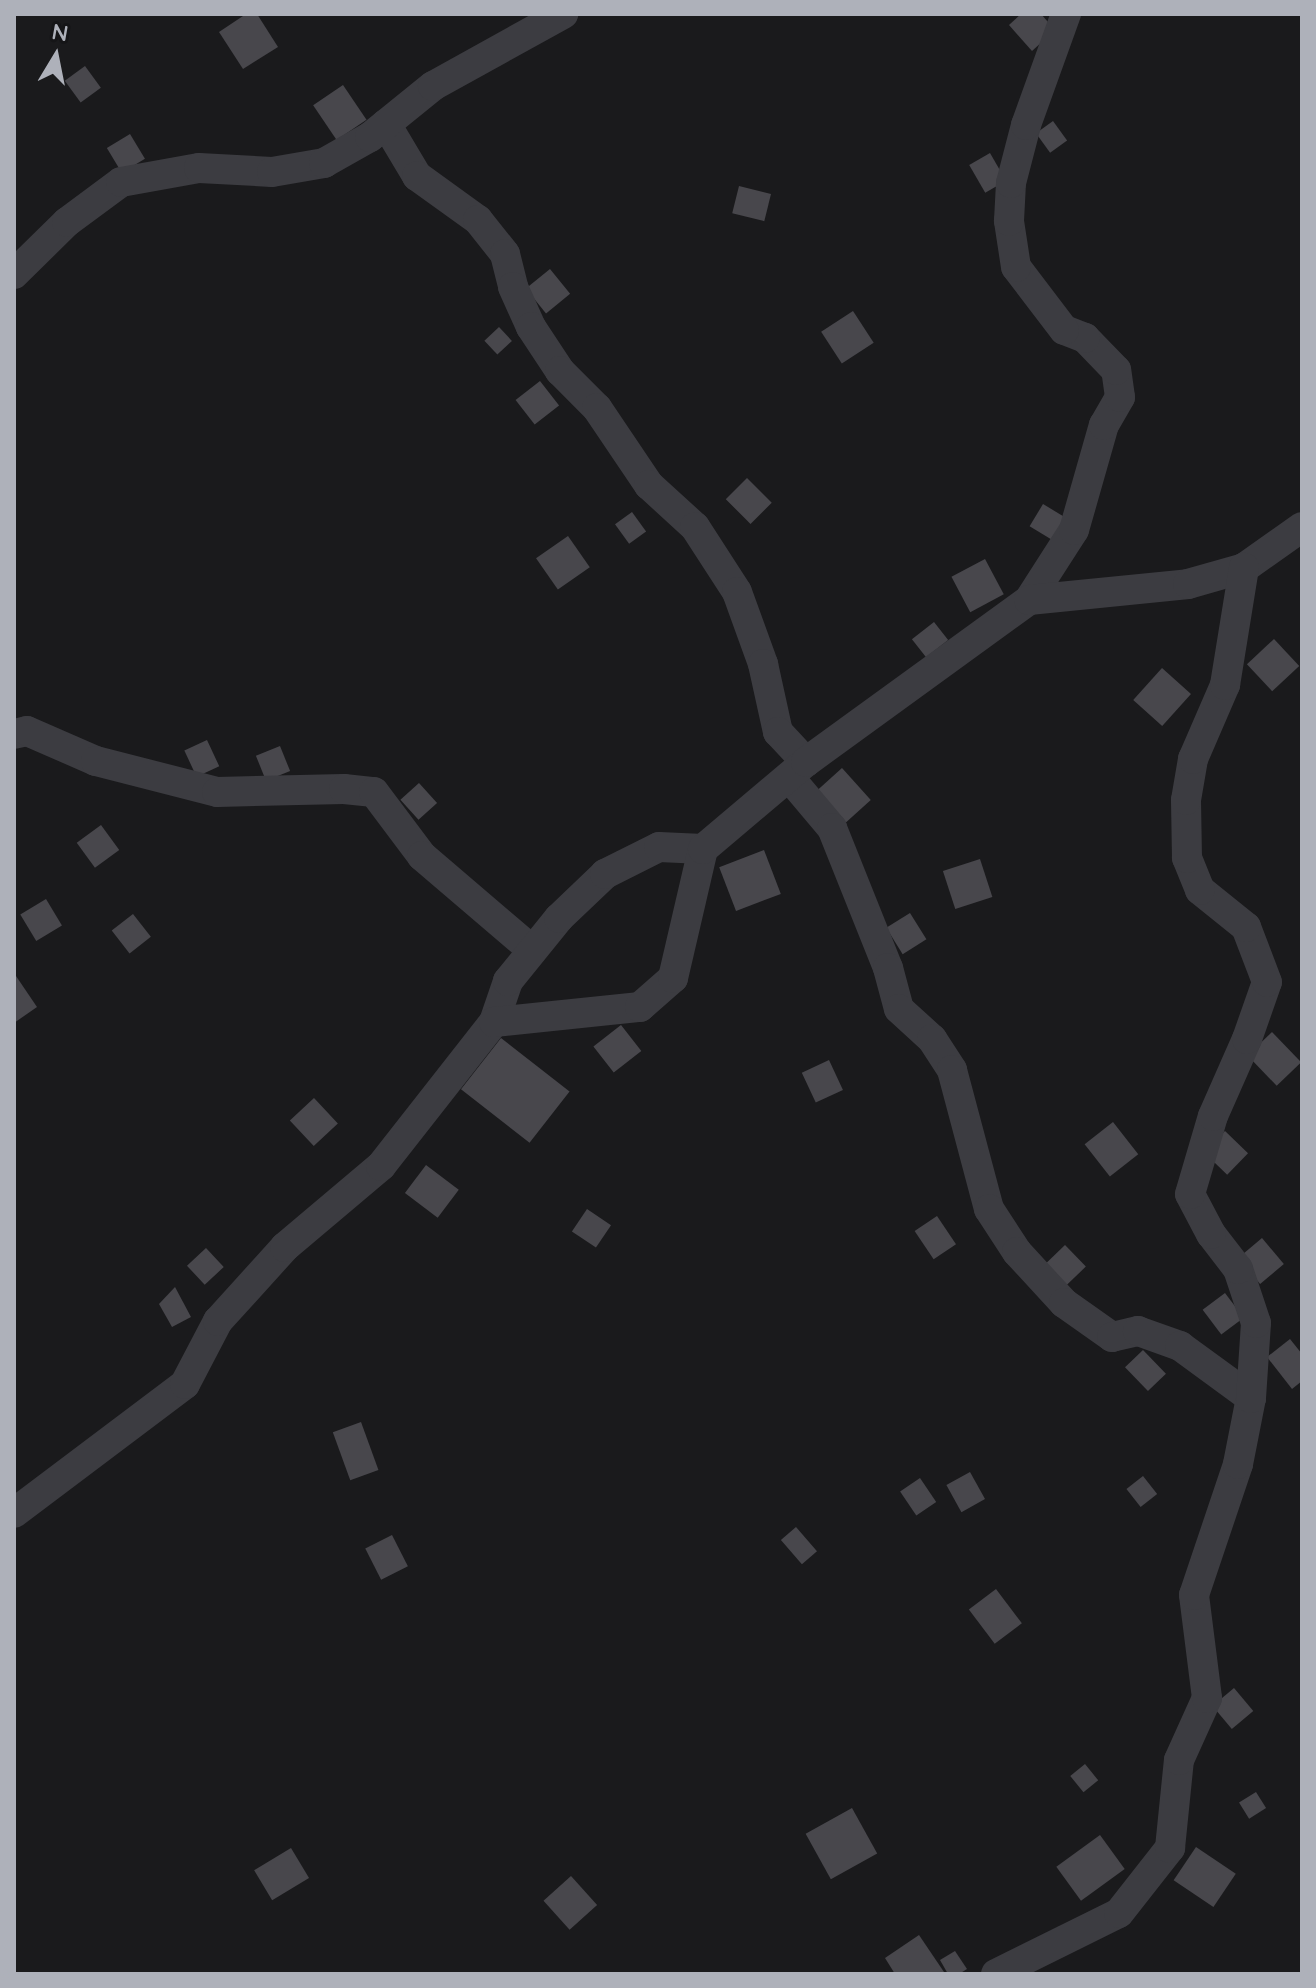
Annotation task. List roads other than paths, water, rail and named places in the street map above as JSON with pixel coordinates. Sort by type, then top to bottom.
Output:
[{"type":"street","points":[[14,274],[67,222],[121,182],[199,168],[272,172],[324,163],[386,124],[433,86],[563,14]]},
{"type":"street","points":[[494,1022],[640,1007],[673,978],[703,849],[797,769],[1029,600],[1074,530],[1104,425],[1120,397],[1116,370],[1085,338],[1064,330],[1016,267],[1009,221],[1011,183],[1026,125],[1066,14]]},
{"type":"street","points":[[386,124],[417,176],[478,220],[505,254],[513,287],[531,327],[560,371],[597,408],[649,485],[695,527],[737,592],[763,664],[778,732],[832,828],[888,968],[899,1009],[932,1039],[952,1070],[989,1209],[1017,1252],[1064,1303],[1112,1337],[1138,1331],[1180,1346],[1251,1398]]},
{"type":"street","points":[[1029,600],[1188,584],[1244,568],[1302,527]]},
{"type":"street","points":[[996,1974],[1119,1913],[1170,1848],[1179,1760],[1207,1698],[1194,1595],[1238,1464],[1251,1398],[1256,1323],[1238,1269],[1211,1234],[1190,1194],[1213,1116],[1247,1039],[1267,982],[1246,927],[1200,890],[1187,858],[1186,800],[1193,759],[1225,685],[1244,568]]},
{"type":"street","points":[[14,734],[27,731],[96,761],[217,792],[344,789],[374,792],[422,856],[532,950]]},
{"type":"street","points":[[14,1513],[185,1384],[218,1321],[285,1247],[381,1166],[494,1022],[508,981],[559,918],[605,874],[659,847],[703,849]]}]
